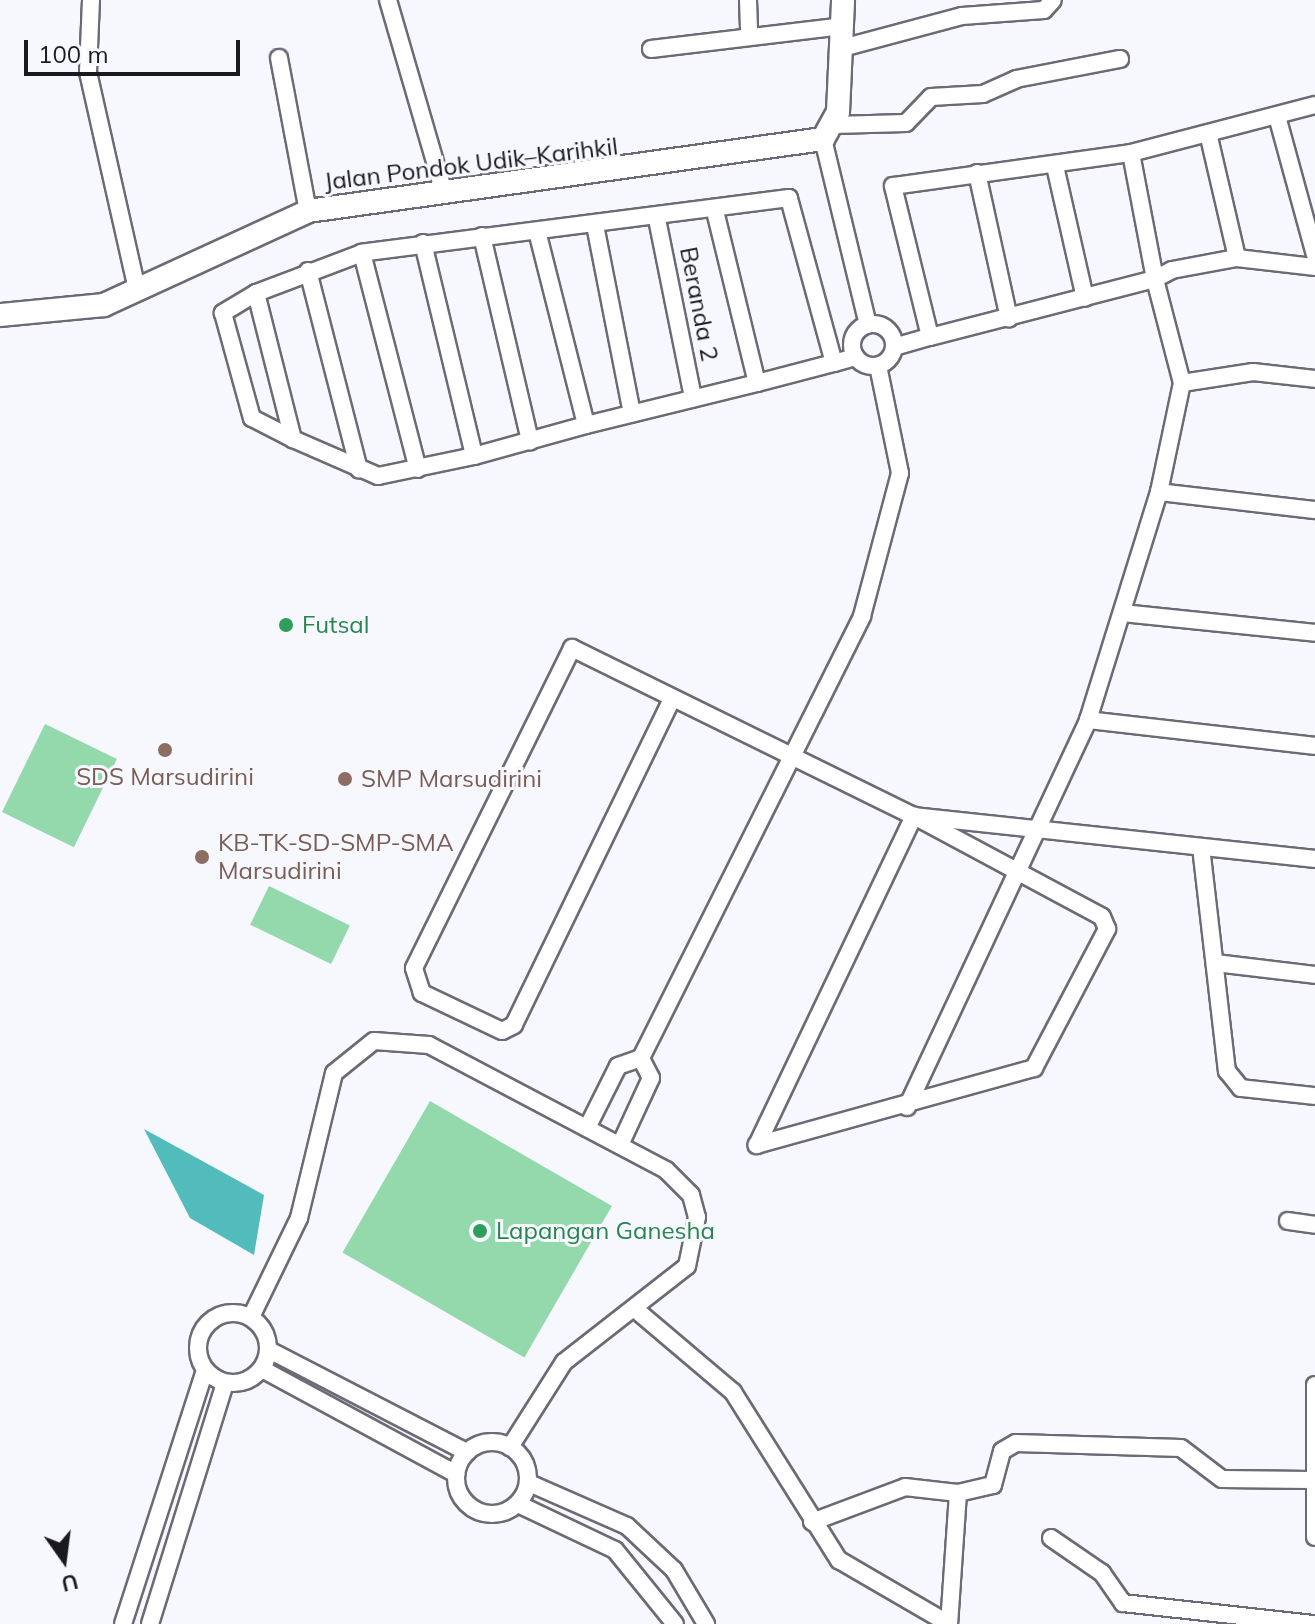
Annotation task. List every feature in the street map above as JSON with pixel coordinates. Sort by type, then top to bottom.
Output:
[{"type":"street","points":[[91,0],[88,72],[137,289]]},
{"type":"street","points":[[388,0],[443,189]]},
{"type":"street","points":[[748,0],[749,36]]},
{"type":"street","points":[[843,0],[846,36],[828,132],[868,325]]},
{"type":"street","points":[[651,49],[749,36],[846,36],[962,16],[1044,10],[1053,0]]},
{"type":"street","points":[[279,58],[308,211]]},
{"type":"street","points":[[828,132],[911,122],[931,97],[983,94],[1022,77],[1120,59]]},
{"type":"street","points":[[930,337],[893,186],[977,173],[1055,166],[1131,153],[1315,105]]},
{"type":"street","points":[[1277,116],[1315,255]]},
{"type":"street","name":"Jalan Pondok Udik–Karihkil","points":[[0,315],[85,310],[308,211],[443,189],[612,174],[828,132]]},
{"type":"street","points":[[1208,133],[1237,258]]},
{"type":"street","points":[[907,1107],[1013,869],[1088,720],[1159,492],[1182,383],[1155,279],[1131,153]]},
{"type":"street","points":[[1055,166],[1085,298]]},
{"type":"street","points":[[977,173],[1009,319]]},
{"type":"street","points":[[834,363],[792,200],[657,219],[423,243],[362,253],[256,293],[223,313],[252,418],[359,470],[391,476],[474,456],[632,413],[757,383],[834,363],[855,357],[878,366]]},
{"type":"street","points":[[715,211],[757,383]]},
{"type":"street","name":"Beranda 2","points":[[657,219],[693,398]]},
{"type":"street","points":[[595,225],[632,413]]},
{"type":"street","points":[[537,231],[586,425]]},
{"type":"street","points":[[482,236],[530,441]]},
{"type":"street","points":[[423,243],[474,456]]},
{"type":"street","points":[[362,253],[418,469]]},
{"type":"street","points":[[878,366],[894,347],[1237,258],[1315,267]]},
{"type":"street","points":[[308,271],[359,470]]},
{"type":"street","points":[[256,293],[293,439]]},
{"type":"street","points":[[868,325],[886,329],[894,347]]},
{"type":"street","points":[[855,357],[853,338],[868,325]]},
{"type":"street","points":[[587,1128],[618,1066],[641,1058],[855,634],[892,520],[899,456],[878,366]]},
{"type":"street","points":[[1182,383],[1253,372],[1315,379]]},
{"type":"street","points":[[1159,492],[1315,510]]},
{"type":"street","points":[[1123,613],[1315,633]]},
{"type":"street","points":[[672,699],[514,1025],[502,1031],[422,993],[414,968],[572,648],[914,816],[1102,917],[1107,929],[1034,1068],[907,1107],[757,1145],[914,816]]},
{"type":"street","points":[[1088,720],[1315,746]]},
{"type":"street","points":[[914,816],[1315,859]]},
{"type":"street","points":[[1201,847],[1233,1082],[1315,1096]]},
{"type":"street","points":[[1215,963],[1315,975]]},
{"type":"street","points":[[251,1317],[299,1218],[334,1073],[359,1046],[392,1037],[429,1045],[620,1145],[681,1181],[697,1217],[687,1266],[564,1362],[510,1447]]},
{"type":"street","points":[[620,1145],[651,1078],[641,1058]]},
{"type":"street","points":[[1288,1221],[1315,1225]]},
{"type":"street","points":[[635,1309],[733,1392],[812,1522],[852,1571],[949,1624],[958,1493]]},
{"type":"street","points":[[123,1624],[205,1370],[201,1333],[232,1313],[251,1317],[269,1350],[467,1452]]},
{"type":"street","points":[[205,1370],[225,1383],[245,1382],[262,1369],[269,1350]]},
{"type":"street","points":[[262,1369],[456,1474],[465,1502],[477,1511],[491,1515],[518,1504],[529,1483]]},
{"type":"street","points":[[150,1624],[225,1383]]},
{"type":"street","points":[[1315,1385],[1310,1480],[1315,1537]]},
{"type":"street","points":[[812,1522],[905,1487],[958,1493],[993,1485],[1002,1451],[1016,1443],[1181,1448],[1222,1479],[1310,1480]]},
{"type":"street","points":[[456,1474],[467,1452],[480,1444],[510,1447]]},
{"type":"street","points":[[510,1447],[529,1483],[627,1526],[674,1570],[706,1624]]},
{"type":"street","points":[[518,1504],[615,1550],[675,1624]]},
{"type":"street","points":[[1051,1538],[1102,1573],[1123,1603],[1314,1624]]},
{"type":"green space","points":[[45,724],[117,759],[74,847],[2,812]]},
{"type":"green space","points":[[269,886],[350,925],[331,964],[250,925]]},
{"type":"green space","name":"Lapangan Ganesha","points":[[430,1101],[612,1206],[524,1358],[342,1253]]},
{"type":"water","points":[[144,1129],[264,1195],[254,1255],[190,1218]]},
{"type":"place","name":"Futsal","points":[[286,625]]},
{"type":"place","name":"SDS Marsudirini","points":[[165,750]]},
{"type":"place","name":"SMP Marsudirini","points":[[345,779]]},
{"type":"place","name":"KB-TK-SD-SMP-SMA Marsudirini","points":[[202,857]]},
{"type":"place","name":"Lapangan Ganesha","points":[[480,1231]]}]
